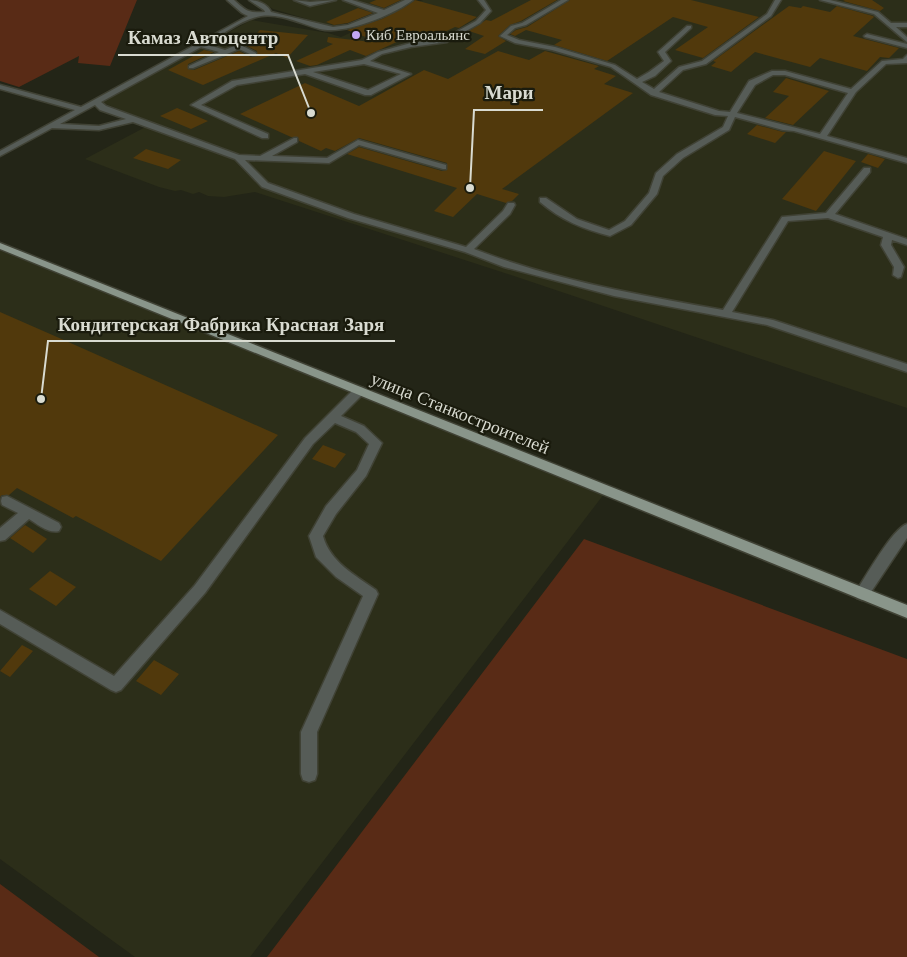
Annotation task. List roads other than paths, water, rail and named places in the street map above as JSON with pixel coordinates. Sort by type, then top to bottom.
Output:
[{"type":"main road","name":"улица Станкостроителей","points":[[0,246],[907,612]]},
{"type":"street","points":[[230,0],[244,12],[254,16]]},
{"type":"street","points":[[252,0],[267,9],[268,13]]},
{"type":"street","points":[[297,0],[310,4],[333,0]]},
{"type":"street","points":[[346,0],[383,12]]},
{"type":"street","points":[[0,154],[254,16],[268,13],[285,15],[334,29],[349,26],[410,0]]},
{"type":"street","points":[[265,136],[195,105],[235,83],[364,62],[380,54],[410,45],[445,41],[478,22],[489,10],[481,0]]},
{"type":"street","points":[[565,0],[524,24],[513,27],[503,36],[517,42],[554,48],[613,66],[654,93],[718,113],[732,114],[907,161]]},
{"type":"street","points":[[654,93],[681,68],[704,63],[770,15],[778,0]]},
{"type":"street","points":[[823,0],[876,13],[907,40]]},
{"type":"street","points":[[890,25],[907,25]]},
{"type":"street","points":[[636,82],[652,74],[668,61],[660,52],[689,27]]},
{"type":"street","points":[[867,36],[907,46]]},
{"type":"street","points":[[200,44],[225,52]]},
{"type":"street","points":[[191,67],[239,46],[254,54]]},
{"type":"street","points":[[822,137],[853,91],[884,62],[905,61],[907,57]]},
{"type":"street","points":[[306,72],[368,93],[407,74],[364,62]]},
{"type":"street","points":[[543,200],[557,212],[588,228],[610,233],[628,223],[653,194],[659,175],[680,156],[726,128],[732,114],[752,83],[772,73],[785,73],[853,91]]},
{"type":"street","points":[[0,87],[80,109]]},
{"type":"street","points":[[95,101],[103,108],[238,157],[329,161],[358,142],[443,167]]},
{"type":"street","points":[[50,126],[99,128],[135,119]]},
{"type":"street","points":[[262,158],[294,140]]},
{"type":"street","points":[[238,157],[265,185],[351,216],[468,250],[507,265],[614,293],[769,322],[907,368]]},
{"type":"street","points":[[829,215],[867,170]]},
{"type":"street","points":[[468,250],[507,212],[511,205]]},
{"type":"street","points":[[726,314],[785,219],[829,215],[907,242]]},
{"type":"street","points":[[888,235],[886,245],[899,267],[898,275]]},
{"type":"street","points":[[0,616],[116,685],[200,589],[309,441],[359,391]]},
{"type":"street","points":[[309,774],[309,732],[371,594],[341,573],[321,553],[316,536],[331,510],[362,473],[376,442],[360,429],[333,417]]},
{"type":"street","points":[[7,501],[54,527]]},
{"type":"street","points":[[0,536],[28,512]]},
{"type":"street","points":[[862,594],[896,542],[907,529]]},
{"type":"place","name":"Киб Евроальянс","points":[[356,35]]},
{"type":"place","name":"Камаз Автоцентр","points":[[311,113]]},
{"type":"place","name":"Мари","points":[[470,188]]},
{"type":"place","name":"Кондитерская Фабрика Красная Заря","points":[[41,399]]}]
